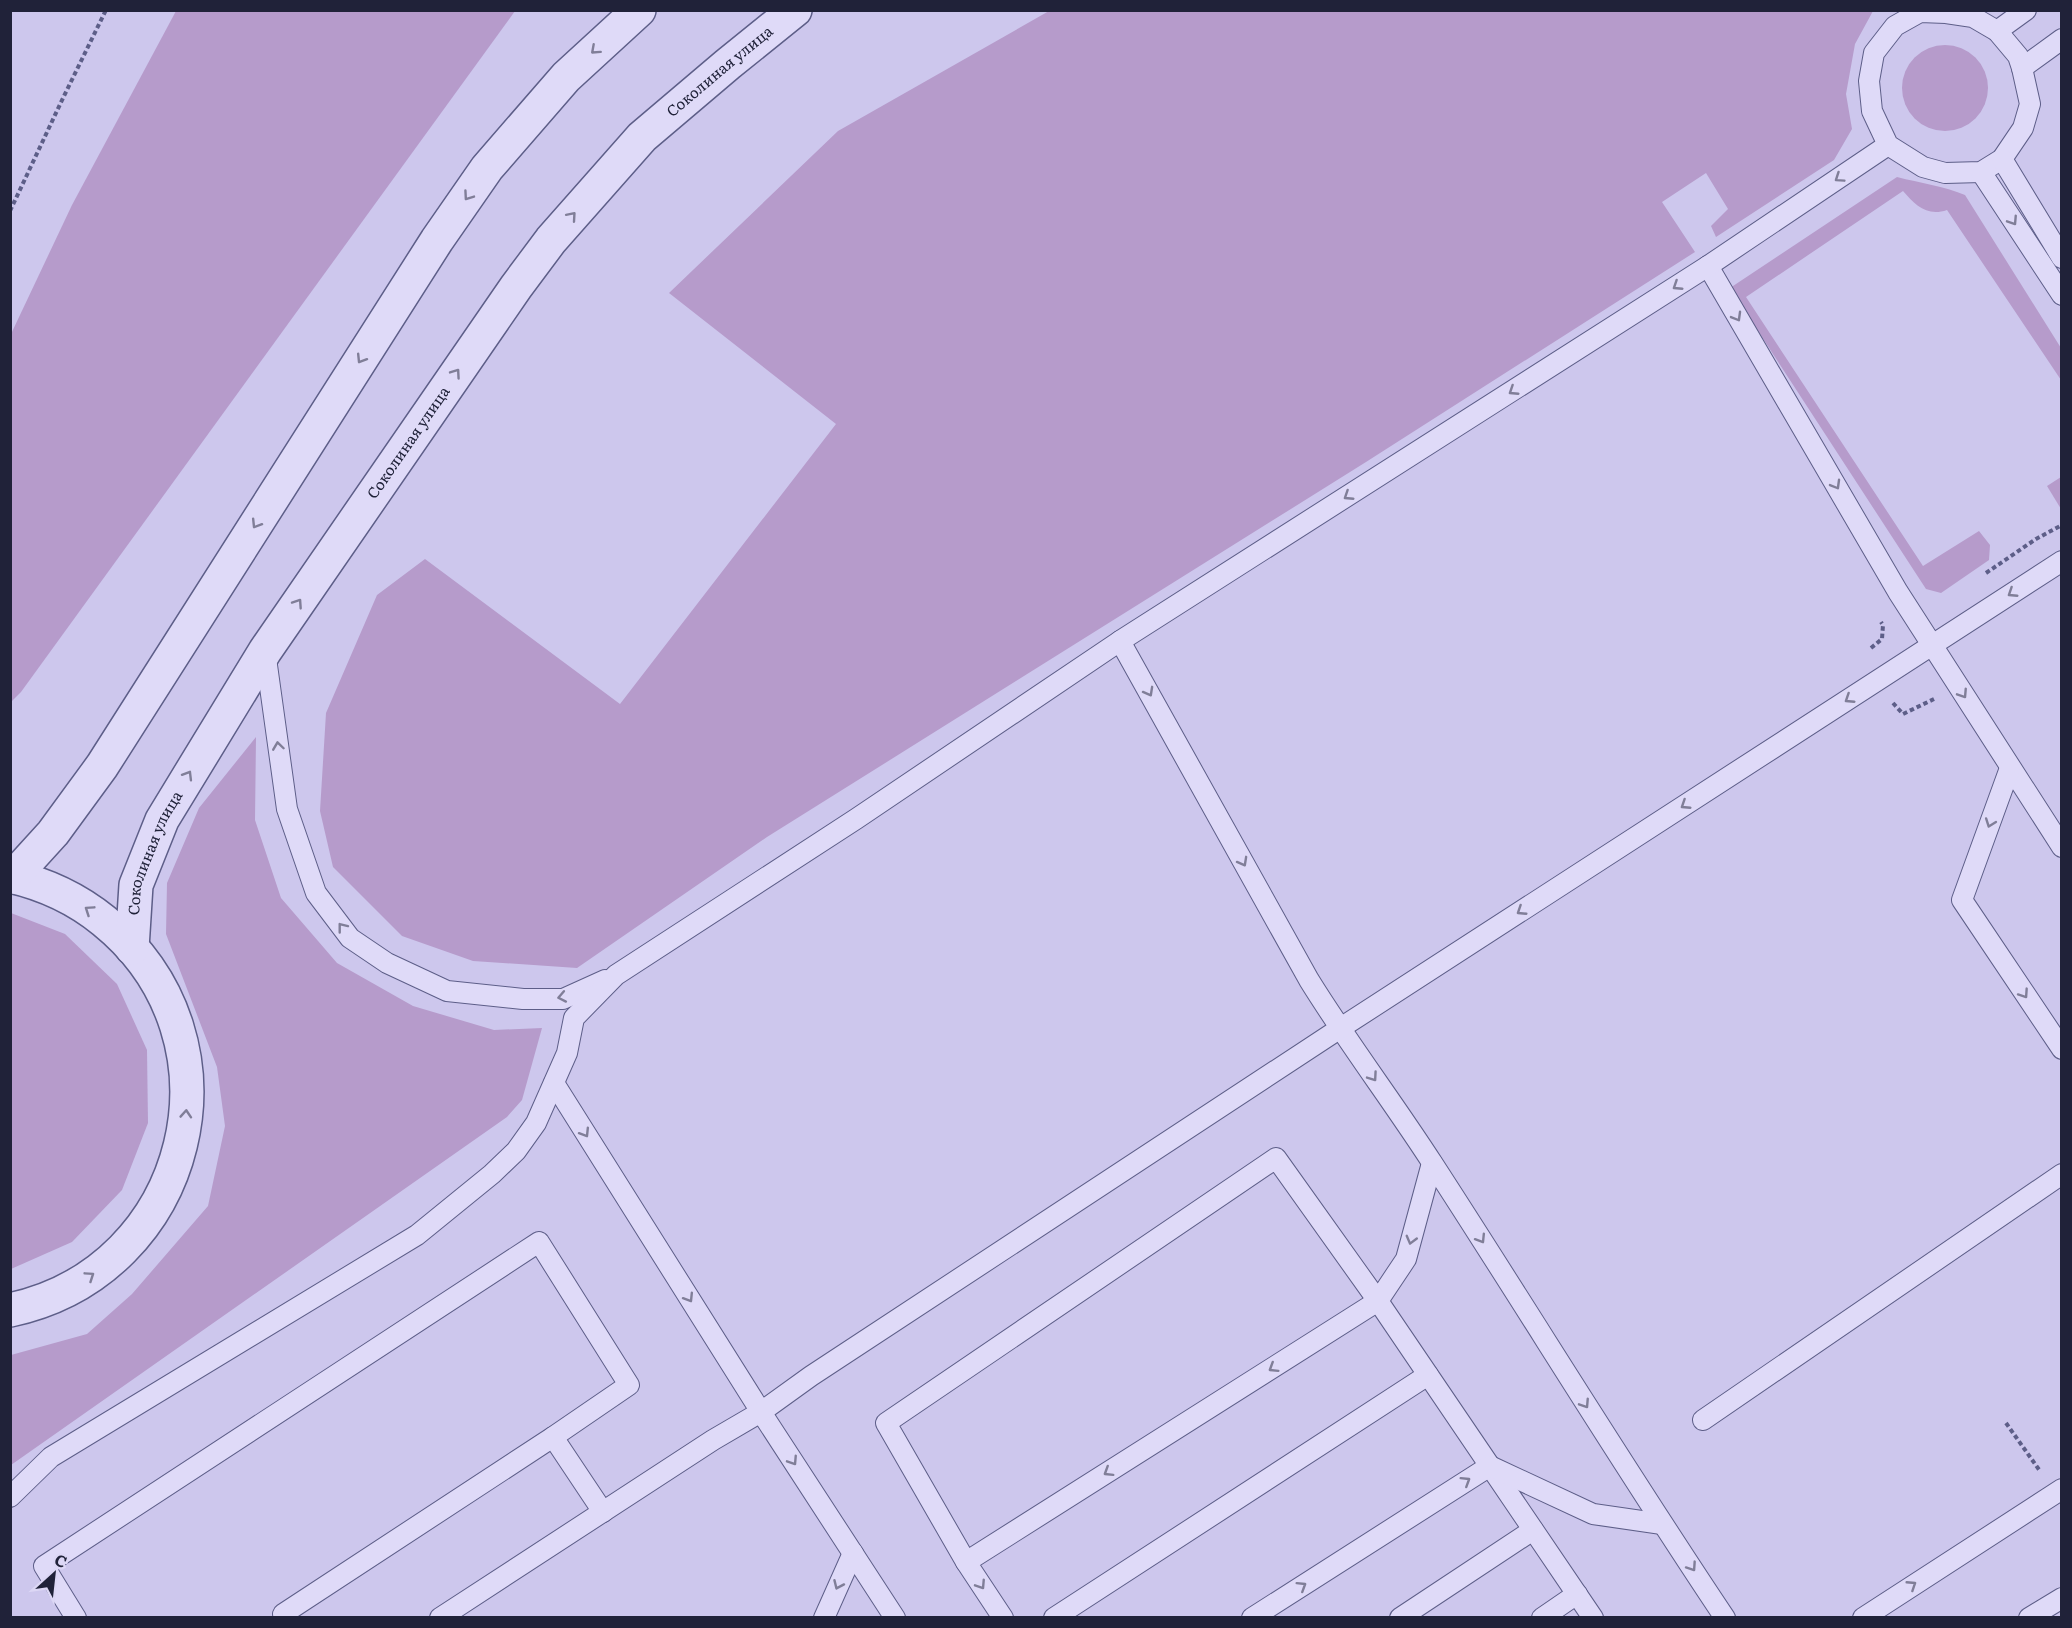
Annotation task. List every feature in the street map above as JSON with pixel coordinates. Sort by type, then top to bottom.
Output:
[{"type":"street","points":[[10,1310],[38,1303],[64,1292],[109,1263],[129,1244],[146,1223],[172,1176],[185,1123],[187,1096],[185,1060],[174,1017],[149,969],[116,931],[78,903],[36,883],[12,877],[53,833],[102,766],[437,240],[488,168],[566,77],[639,10]]},
{"type":"street","name":"Соколиная улица","points":[[132,948],[136,885],[162,820],[265,651],[503,305],[551,240],[642,137],[795,10]]},
{"type":"lane","points":[[1997,31],[2026,10]]},
{"type":"lane","points":[[1920,12],[1973,17],[1997,31],[2018,56],[2022,68],[2030,104],[2023,128],[2002,159],[1981,172],[1945,173],[1923,167],[1888,145],[1872,111],[1869,81],[1874,53],[1895,26],[1920,12]]},
{"type":"lane","points":[[2022,68],[2061,39]]},
{"type":"lane","points":[[265,651],[287,809],[316,893],[350,938],[387,963],[447,991],[523,999],[563,999],[616,975],[856,819],[1120,641],[1708,267],[1888,145]]},
{"type":"lane","points":[[2002,159],[2061,258]]},
{"type":"lane","points":[[1981,172],[2061,296]]},
{"type":"lane","points":[[1708,267],[1898,592],[2061,847]]},
{"type":"lane","points":[[440,1617],[713,1440],[761,1412],[812,1376],[1339,1029],[2061,561]]},
{"type":"lane","points":[[1120,641],[1309,981],[1339,1029],[1432,1163],[1662,1524],[1725,1617]]},
{"type":"lane","points":[[2010,768],[1962,900],[2061,1049]]},
{"type":"lane","points":[[10,1497],[51,1457],[417,1236],[492,1173],[516,1151],[536,1123],[567,1053],[574,1018],[616,975]]},
{"type":"lane","points":[[554,1083],[761,1412],[895,1617]]},
{"type":"lane","points":[[1002,1617],[966,1562],[886,1423],[1276,1158],[1378,1301],[1593,1617]]},
{"type":"lane","points":[[966,1562],[1378,1301],[1406,1259],[1432,1163]]},
{"type":"lane","points":[[1703,1420],[2061,1174]]},
{"type":"lane","points":[[76,1617],[44,1566],[539,1242],[629,1385],[282,1616]]},
{"type":"lane","points":[[1054,1617],[1428,1375]]},
{"type":"lane","points":[[553,1437],[603,1512]]},
{"type":"lane","points":[[1490,1466],[1593,1514],[1662,1524]]},
{"type":"lane","points":[[1252,1617],[1490,1466]]},
{"type":"lane","points":[[1863,1617],[2059,1491]]},
{"type":"lane","points":[[1400,1617],[1533,1530]]},
{"type":"lane","points":[[824,1617],[853,1553]]},
{"type":"lane","points":[[1542,1617],[1577,1594]]},
{"type":"lane","points":[[2029,1617],[2061,1598]]},
{"type":"path","points":[[10,211],[106,10]]},
{"type":"path","points":[[1978,579],[2036,539],[2061,525]]},
{"type":"path","points":[[2006,1423],[2059,1491]]},
{"type":"shaded area","points":[[176,11],[515,11],[21,692],[11,702],[11,334],[72,205]]},
{"type":"shaded area","points":[[1049,11],[1873,11],[1855,44],[1846,94],[1852,129],[1834,160],[1716,237],[1711,226],[1728,209],[1706,173],[1662,202],[1695,252],[1366,462],[767,837],[577,968],[473,961],[402,936],[333,867],[320,811],[326,713],[377,595],[425,559],[620,704],[836,424],[669,293],[838,131]]},
{"type":"shaded area","points":[[1945,45],[1962,48],[1976,57],[1985,71],[1988,88],[1985,105],[1976,119],[1962,128],[1945,131],[1928,128],[1914,119],[1905,105],[1902,88],[1905,71],[1914,57],[1928,48]]},
{"type":"shaded area","points":[[1897,177],[1965,195],[2061,348],[2061,380],[1947,210],[1927,211],[1912,201],[1903,191],[1746,297],[1923,566],[1979,531],[1990,545],[1989,560],[1941,593],[1926,589],[1730,288]]},
{"type":"shaded area","points":[[2061,477],[2061,509],[2047,486]]},
{"type":"shaded area","points":[[256,737],[255,820],[281,898],[337,963],[413,1006],[494,1030],[542,1028],[522,1100],[507,1117],[11,1465],[11,1355],[87,1334],[132,1294],[208,1206],[225,1126],[217,1067],[166,934],[167,883],[199,808]]},
{"type":"shaded area","points":[[11,913],[65,934],[117,984],[147,1050],[148,1123],[122,1190],[72,1242],[11,1269]]}]
